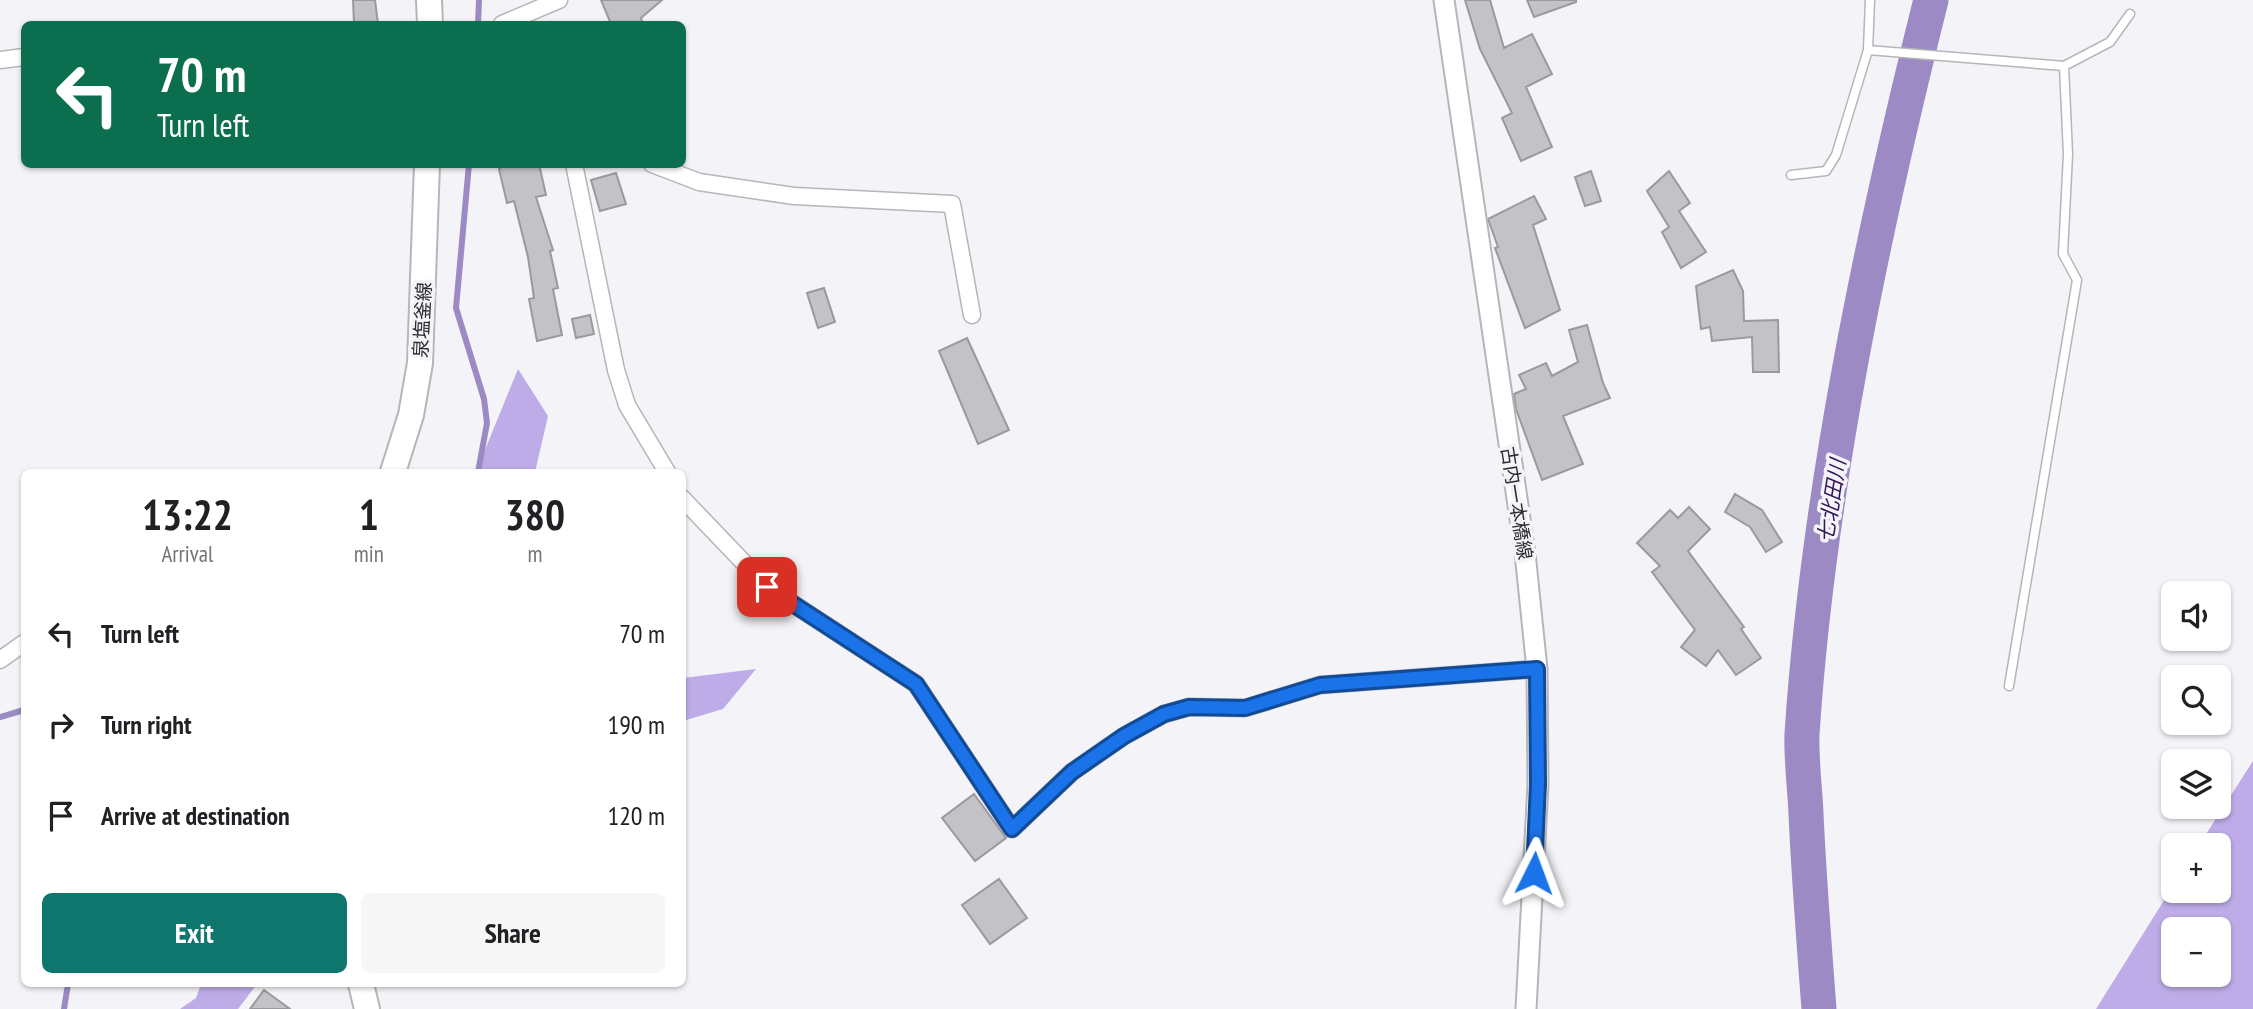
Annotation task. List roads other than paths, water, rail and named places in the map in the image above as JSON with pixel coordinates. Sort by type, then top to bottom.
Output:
[{"type":"main road","points":[[429,0],[430,21]]},
{"type":"main road","name":"泉塩釜線","points":[[394,469],[411,415],[420,363],[427,168]]},
{"type":"main road","points":[[362,987],[367,1009]]},
{"type":"street","points":[[513,21],[559,0]]},
{"type":"street","name":"古内一本橋線","points":[[1444,0],[1525,553],[1537,669],[1538,784],[1526,1009]]},
{"type":"street","points":[[0,60],[21,58]]},
{"type":"street","points":[[575,168],[623,393],[627,405],[665,469]]},
{"type":"street","points":[[662,168],[699,182],[794,196],[952,204],[972,315]]},
{"type":"street","points":[[686,502],[767,587],[916,684],[1012,829],[1072,772],[1124,736],[1164,714],[1189,707],[1245,708],[1320,685],[1537,669]]},
{"type":"street","points":[[0,660],[13,646]]},
{"type":"lane","points":[[1791,175],[1826,171],[1836,155],[1868,50],[1870,0]]},
{"type":"lane","points":[[1868,50],[2064,65],[2110,42],[2130,14]]},
{"type":"lane","points":[[2010,686],[2077,280],[2063,254],[2068,154],[2064,65]]},
{"type":"waterway","points":[[478,21],[479,0]]},
{"type":"waterway","name":"七北田川","points":[[1819,1009],[1802,754],[1810,643],[1834,457],[1850,364],[1888,180],[1931,0]]},
{"type":"waterway","points":[[469,168],[456,308],[484,399],[487,423],[479,469]]},
{"type":"waterway","points":[[0,717],[21,711]]},
{"type":"waterway","points":[[64,1009],[68,987]]}]
